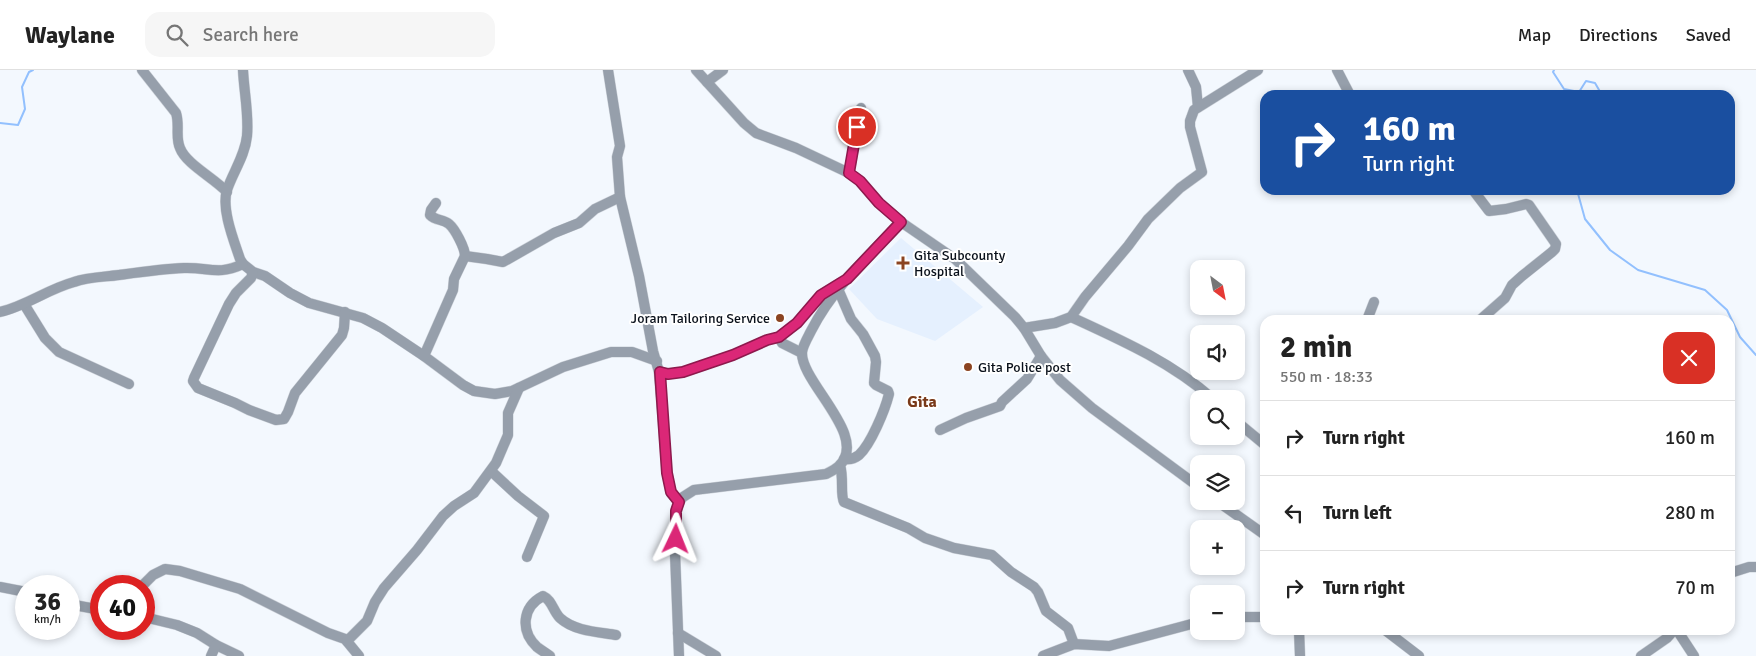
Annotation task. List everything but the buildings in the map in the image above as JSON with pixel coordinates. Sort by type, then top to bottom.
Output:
[{"type":"street","points":[[142,70],[176,113],[179,121],[178,139],[180,149],[193,164],[219,184],[226,192]]},
{"type":"street","points":[[243,70],[247,136],[244,154],[226,192],[228,219],[236,248],[243,264],[253,272],[271,280],[309,303],[364,318],[424,356],[474,392],[495,394],[519,388],[563,367],[611,352],[632,352],[656,361]]},
{"type":"street","points":[[608,70],[620,146],[617,158],[620,197],[660,372],[667,473],[671,492],[678,507],[675,553],[679,656]]},
{"type":"street","points":[[696,70],[744,123],[756,133],[796,148],[849,173],[860,181],[879,203],[901,222],[955,259],[1016,316],[1041,356],[1060,380],[1092,408],[1190,480]]},
{"type":"street","points":[[707,82],[723,70]]},
{"type":"street","points":[[1188,70],[1196,87],[1198,106]]},
{"type":"street","points":[[1024,328],[1055,323],[1071,317],[1148,219],[1180,188],[1202,172],[1190,127],[1191,116],[1198,106],[1258,70]]},
{"type":"street","points":[[1337,70],[1347,90]]},
{"type":"street","points":[[849,173],[861,108]]},
{"type":"street","points":[[1477,195],[1489,211],[1529,205],[1556,244],[1552,252],[1522,276],[1512,286],[1505,298],[1486,315]]},
{"type":"street","points":[[466,256],[503,262],[554,233],[579,223],[595,209],[620,197]]},
{"type":"street","points":[[424,356],[453,290],[454,279],[466,256],[463,246],[449,224],[434,219],[430,215],[431,210],[436,204]]},
{"type":"street","points":[[901,222],[838,289],[820,313],[802,353],[804,363],[812,380],[837,416],[842,427],[846,445],[842,462],[842,498],[844,502],[908,528],[925,538],[954,548],[992,555],[1011,572],[1034,587],[1046,610],[1068,628],[1074,644]]},
{"type":"street","points":[[0,312],[24,304],[74,282],[164,269],[199,267],[214,272],[231,270],[243,264]]},
{"type":"street","points":[[253,272],[247,283],[236,293],[229,304],[194,381],[198,388],[235,402],[248,410],[276,420],[284,419],[295,393],[342,335],[345,312]]},
{"type":"street","points":[[660,372],[668,374],[683,372],[779,337],[797,323],[821,295],[847,279]]},
{"type":"street","points":[[247,283],[271,280]]},
{"type":"street","points":[[678,507],[687,494],[694,490],[826,474],[842,462],[851,460],[859,455],[881,419],[889,394],[888,391],[876,386],[874,383],[875,356],[851,319],[838,289]]},
{"type":"street","points":[[1368,315],[1374,302]]},
{"type":"street","points":[[24,304],[45,338],[59,352],[129,384]]},
{"type":"street","points":[[1071,317],[1141,349],[1201,390]]},
{"type":"street","points":[[779,337],[782,343],[802,353]]},
{"type":"street","points":[[940,430],[1000,406],[1027,379],[1041,356]]},
{"type":"street","points":[[347,641],[367,621],[375,602],[384,588],[443,516],[474,492],[491,471],[508,435],[508,413],[519,388]]},
{"type":"street","points":[[1245,428],[1260,441]]},
{"type":"street","points":[[491,471],[518,496],[544,516],[527,557]]},
{"type":"street","points":[[1230,510],[1260,531]]},
{"type":"street","points":[[1735,571],[1749,567],[1756,568]]},
{"type":"street","points":[[153,575],[165,569],[180,570],[240,589],[347,641],[359,656]]},
{"type":"street","points":[[0,587],[15,590]]},
{"type":"street","points":[[550,656],[537,647],[529,637],[524,625],[528,609],[543,596],[549,599],[558,616],[571,624],[594,632],[616,635]]},
{"type":"street","points":[[1245,617],[1260,617]]},
{"type":"street","points":[[155,620],[177,625],[197,633],[239,656]]},
{"type":"street","points":[[1043,656],[1074,644],[1109,646],[1190,624]]},
{"type":"street","points":[[678,633],[716,656]]},
{"type":"street","points":[[1299,635],[1300,656]]},
{"type":"street","points":[[1392,635],[1419,656]]},
{"type":"street","points":[[1641,656],[1670,635]]},
{"type":"street","points":[[1679,635],[1694,656]]},
{"type":"street","points":[[211,656],[216,645]]},
{"type":"shaded area","name":"Gita Subcounty Hospital","points":[[901,238],[983,307],[935,341],[877,319],[849,289]]},
{"type":"waterway","points":[[0,123],[18,125],[25,109],[22,87],[29,72],[33,70]]},
{"type":"waterway","points":[[1554,70],[1553,72],[1564,89],[1569,90]]},
{"type":"waterway","points":[[1580,90],[1586,81],[1595,83],[1599,90]]},
{"type":"waterway","points":[[1578,195],[1585,219],[1610,250],[1638,270],[1705,290],[1727,310],[1729,315]]},
{"type":"waterway","points":[[1735,327],[1740,337],[1756,355]]},
{"type":"place","name":"Gita Subcounty Hospital","points":[[903,263]]},
{"type":"place","name":"Joram Tailoring Service","points":[[780,318]]},
{"type":"place","name":"Gita Police post","points":[[968,367]]},
{"type":"district","name":"Gita","points":[[922,402]]},
{"type":"route","points":[[676,539],[676,511],[679,502],[671,492],[667,473],[659,380],[660,372],[668,374],[683,372],[779,337],[797,323],[821,295],[847,279],[901,222],[879,203],[860,181],[849,173],[857,127]]}]
